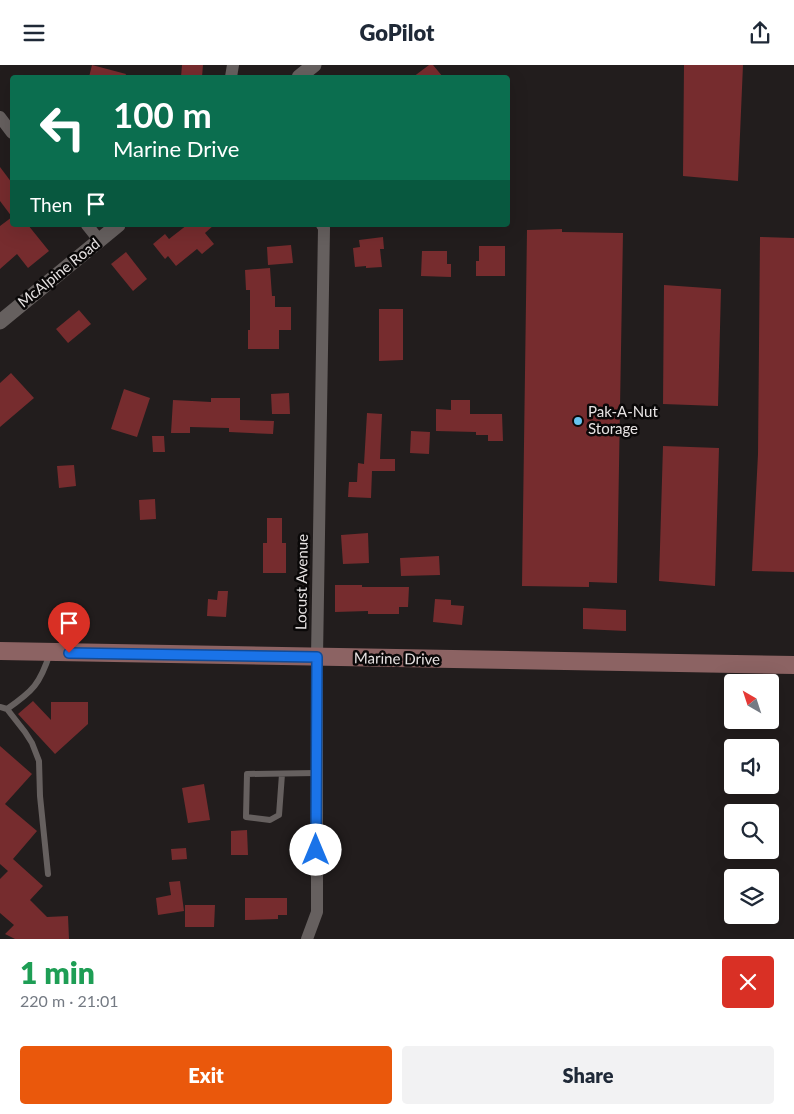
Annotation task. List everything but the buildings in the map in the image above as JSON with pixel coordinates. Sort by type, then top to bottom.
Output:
[{"type":"main road","name":"Marine Drive","points":[[0,651],[794,665]]},
{"type":"street","points":[[302,75],[314,65]]},
{"type":"street","points":[[0,117],[10,130]]},
{"type":"street","points":[[89,227],[100,240]]},
{"type":"street","name":"McAlpine Road","points":[[0,322],[116,227]]},
{"type":"street","name":"Locust Avenue","points":[[307,939],[317,912],[317,657],[323,227]]},
{"type":"lane","points":[[48,874],[40,795],[39,761],[32,743],[25,732],[3,708],[23,698],[41,679],[50,652]]},
{"type":"lane","points":[[282,774],[278,815],[270,820],[246,817],[248,774],[316,773]]},
{"type":"place","name":"Pak-A-Nut Storage","points":[[578,421]]},
{"type":"route","points":[[69,653],[317,657],[316,850]]}]
